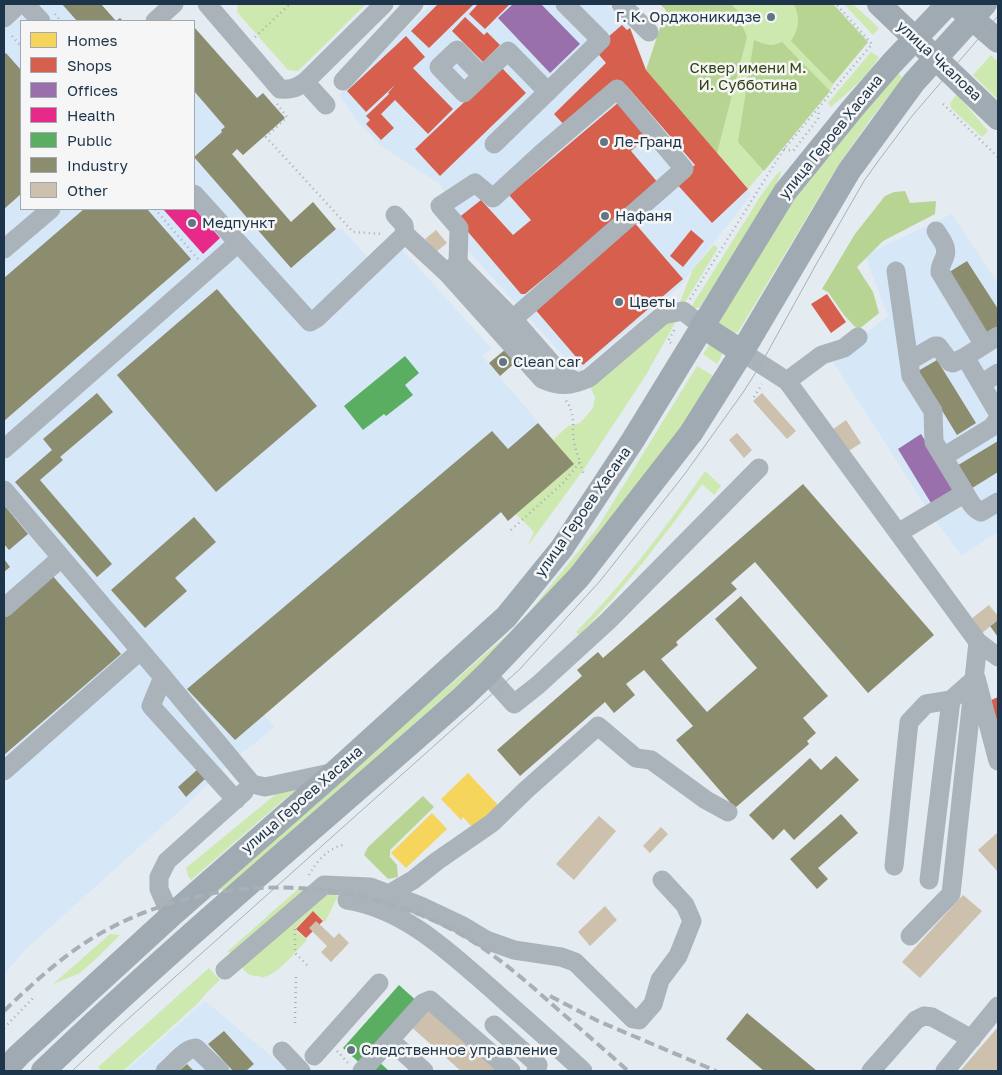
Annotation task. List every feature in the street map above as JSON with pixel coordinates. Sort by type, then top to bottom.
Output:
[{"type":"main road","name":"улица Чкалова","points":[[879,4],[998,118]]},
{"type":"main road","name":"улица Героев Хасана","points":[[4,1071],[19,1055],[174,913],[335,772],[506,618],[562,548],[633,440],[785,192],[853,108],[948,4]]},
{"type":"main road","name":"улица Героев Хасана","points":[[43,1071],[89,1027],[242,890],[487,674],[579,577],[691,433],[742,352],[849,171],[884,120],[971,9]]},
{"type":"main road","points":[[971,9],[998,41]]},
{"type":"main road","points":[[702,326],[742,352]]},
{"type":"lane","points":[[4,18],[19,4]]},
{"type":"lane","points":[[25,4],[40,20]]},
{"type":"lane","points":[[156,20],[174,4]]},
{"type":"lane","points":[[209,5],[278,96],[296,89],[305,82],[384,4]]},
{"type":"lane","points":[[343,81],[414,4]]},
{"type":"lane","points":[[494,144],[601,40],[565,4]]},
{"type":"lane","points":[[621,4],[650,32]]},
{"type":"lane","points":[[350,38],[367,55]]},
{"type":"lane","points":[[482,76],[508,51],[548,92]]},
{"type":"lane","points":[[305,82],[326,105]]},
{"type":"lane","points":[[513,319],[684,169],[617,89],[543,152],[493,198],[475,183],[440,206],[459,228],[452,268],[542,379],[556,385],[578,382],[588,378],[663,315],[684,311],[702,326]]},
{"type":"lane","points":[[195,195],[310,322],[317,318],[405,234]]},
{"type":"lane","points":[[4,249],[50,210]]},
{"type":"lane","points":[[395,215],[404,225],[405,234],[452,268],[513,319],[561,374],[578,382]]},
{"type":"lane","points":[[909,361],[934,346],[938,346],[950,362],[953,363],[991,340],[940,272],[947,249],[936,230]]},
{"type":"lane","points":[[4,448],[238,244]]},
{"type":"lane","points":[[896,271],[911,376],[933,411],[934,442],[977,510],[981,512],[998,502]]},
{"type":"lane","points":[[787,381],[822,355],[844,348],[858,337]]},
{"type":"lane","points":[[742,352],[787,381],[978,642],[998,657]]},
{"type":"lane","points":[[965,357],[998,413]]},
{"type":"lane","points":[[981,384],[998,373]]},
{"type":"lane","points":[[943,457],[992,426],[998,419]]},
{"type":"lane","points":[[487,674],[514,704],[538,686],[608,621],[759,468]]},
{"type":"lane","points":[[4,490],[252,784],[265,787],[335,772]]},
{"type":"lane","points":[[898,533],[965,493]]},
{"type":"lane","points":[[4,608],[61,558]]},
{"type":"lane","points":[[910,936],[951,894],[976,678],[978,642]]},
{"type":"lane","points":[[4,771],[140,650]]},
{"type":"lane","points":[[163,677],[151,706],[236,800]]},
{"type":"lane","points":[[894,866],[909,722],[926,704],[951,700],[976,678]]},
{"type":"lane","points":[[976,678],[998,762]]},
{"type":"lane","points":[[929,880],[951,700]]},
{"type":"lane","points":[[390,894],[414,880],[437,861],[492,823],[598,726],[636,758],[651,760],[706,800],[728,812]]},
{"type":"lane","points":[[174,913],[166,905],[158,889],[159,877],[167,861],[252,784]]},
{"type":"lane","points":[[225,970],[324,885],[370,887],[423,907],[461,925],[486,940],[514,950],[561,956],[575,962],[633,1019],[639,1020],[653,1004],[660,980],[678,956],[692,921],[685,905],[662,880]]},
{"type":"lane","points":[[347,900],[361,902],[396,916],[426,934],[463,964],[583,1071]]},
{"type":"lane","points":[[314,1056],[379,983]]},
{"type":"lane","points":[[356,1068],[390,1040],[423,1004],[430,1000],[511,1071]]},
{"type":"lane","points":[[945,1071],[998,1006]]},
{"type":"lane","points":[[871,1071],[916,1020],[924,1016],[932,1017],[972,1039]]},
{"type":"lane","points":[[494,1025],[538,1065],[536,1071]]},
{"type":"lane","points":[[390,1040],[424,1071]]},
{"type":"lane","points":[[165,1071],[187,1051],[196,1048],[220,1071]]},
{"type":"lane","points":[[282,1051],[301,1071]]},
{"type":"path","points":[[257,35],[290,4]]},
{"type":"path","points":[[687,305],[784,150],[872,44],[836,4]]},
{"type":"path","points":[[12,36],[20,45]]},
{"type":"path","points":[[278,96],[288,117],[266,137],[353,232],[405,234]]},
{"type":"path","points":[[942,104],[998,157]]},
{"type":"path","points":[[784,150],[793,151],[818,119],[819,108]]},
{"type":"path","points":[[156,210],[208,270]]},
{"type":"path","points":[[673,344],[668,341],[677,326]]},
{"type":"path","points":[[754,397],[766,378]]},
{"type":"path","points":[[556,385],[570,407],[574,423],[574,441],[584,475]]},
{"type":"path","points":[[511,530],[563,483],[580,462]]},
{"type":"path","points":[[309,875],[315,864],[333,848],[343,845]]},
{"type":"path","points":[[296,908],[298,915],[294,930],[295,953],[309,967]]},
{"type":"path","points":[[295,1023],[296,974]]},
{"type":"path","points":[[4,1028],[34,997]]},
{"type":"path","points":[[327,1041],[356,1068]]},
{"type":"shaded area","points":[[4,4],[101,4],[115,20],[20,20],[20,210],[195,210],[195,28],[257,98],[263,93],[285,118],[243,155],[237,149],[232,154],[291,221],[313,202],[336,229],[342,229],[369,259],[392,238],[491,348],[482,356],[574,464],[508,521],[501,513],[264,715],[275,727],[233,760],[186,805],[25,950],[4,975]]},
{"type":"shaded area","points":[[431,4],[606,4],[630,28],[646,70],[748,189],[751,195],[678,288],[578,372],[444,224],[457,213],[440,184],[381,146],[358,122],[339,95]]},
{"type":"shaded area","points":[[952,214],[998,284],[998,532],[962,555],[934,519],[832,360],[888,316],[865,255]]},
{"type":"shaded area","points":[[205,1001],[289,1071],[126,1071]]},
{"type":"green space","points":[[238,4],[366,4],[298,71],[288,70],[237,12]]},
{"type":"green space","name":"Сквер имени М. И. Субботина","points":[[660,4],[833,4],[868,42],[833,84],[830,91],[748,189],[646,70],[666,10]]},
{"type":"green space","points":[[660,4],[731,4],[742,15],[742,25],[747,37],[717,153],[646,70],[666,10]]},
{"type":"green space","points":[[794,4],[833,4],[868,42],[833,84],[791,41],[798,23]]},
{"type":"green space","points":[[844,4],[853,4],[879,28],[873,35]]},
{"type":"green space","points":[[754,40],[768,45],[782,42],[830,91],[764,171],[738,142]]},
{"type":"green space","points":[[871,52],[879,57],[874,65],[857,84],[831,107],[828,103]]},
{"type":"green space","points":[[991,55],[998,62],[998,100],[973,75]]},
{"type":"green space","points":[[898,73],[903,78],[839,164],[738,332],[732,334],[718,325],[717,318],[795,199],[828,155]]},
{"type":"green space","points":[[957,94],[988,131],[982,137],[951,108],[950,103]]},
{"type":"green space","points":[[782,170],[770,200],[700,307],[693,309],[691,307],[762,194]]},
{"type":"green space","points":[[905,191],[910,203],[936,201],[935,214],[883,241],[857,267],[873,292],[879,313],[858,330],[844,315],[828,292],[822,289],[855,234],[885,196],[894,192]]},
{"type":"green space","points":[[714,245],[718,248],[684,304],[680,302],[693,269]]},
{"type":"green space","points":[[671,321],[675,323],[646,375],[584,469],[527,547],[534,532],[516,514],[573,464],[553,440],[568,426],[580,423],[593,408],[595,397],[590,387],[658,328]]},
{"type":"green space","points":[[711,342],[724,351],[717,364],[703,354]]},
{"type":"green space","points":[[697,366],[715,377],[690,418],[593,548],[516,634],[225,890],[216,890],[508,634],[531,610],[598,527]]},
{"type":"green space","points":[[705,471],[721,486],[714,495],[702,484],[643,562],[579,635],[576,632],[644,554]]},
{"type":"green space","points":[[287,785],[303,785],[191,880],[186,868]]},
{"type":"green space","points":[[423,796],[434,807],[390,850],[390,857],[397,865],[398,877],[388,879],[364,855],[368,847]]},
{"type":"green space","points":[[298,889],[305,890],[234,953],[227,952]]},
{"type":"green space","points":[[320,892],[338,896],[325,922],[313,911],[295,929],[307,940],[286,962],[268,976],[261,978],[260,976],[250,975],[245,972],[242,967]]},
{"type":"green space","points":[[110,934],[120,935],[80,973],[53,984]]},
{"type":"green space","points":[[209,968],[220,980],[197,1004],[123,1071],[101,1071],[98,1067]]},
{"type":"building: Homes","points":[[468,773],[498,805],[473,828],[463,817],[461,820],[441,799]]},
{"type":"building: Homes","points":[[432,813],[447,829],[406,868],[391,853]]},
{"type":"building: Shops","points":[[438,4],[474,4],[429,48],[411,31]]},
{"type":"building: Shops","points":[[478,4],[510,4],[485,29],[469,14]]},
{"type":"building: Shops","points":[[465,17],[484,35],[487,32],[500,45],[483,62],[452,31]]},
{"type":"building: Shops","points":[[622,25],[627,30],[630,28],[646,70],[748,189],[712,223],[675,182],[695,165],[626,85],[610,90],[566,127],[554,114],[606,63],[594,49]]},
{"type":"building: Shops","points":[[406,36],[425,57],[413,68],[453,109],[428,134],[395,100],[381,114],[394,128],[381,140],[366,124],[370,120],[366,116],[389,94],[395,85],[366,112],[347,91]]},
{"type":"building: Shops","points":[[501,67],[526,93],[440,176],[415,149]]},
{"type":"building: Shops","points":[[619,102],[647,136],[631,151],[659,184],[525,294],[521,294],[457,219],[481,200],[513,235],[531,220],[509,195]]},
{"type":"building: Shops","points":[[633,221],[683,279],[583,365],[533,307]]},
{"type":"building: Shops","points":[[691,230],[704,241],[683,267],[670,256]]},
{"type":"building: Shops","points":[[827,294],[846,322],[831,333],[811,304]]},
{"type":"building: Shops","points":[[998,697],[998,723],[989,701]]},
{"type":"building: Shops","points":[[313,911],[323,921],[306,938],[296,929]]},
{"type":"building: Offices","points":[[513,4],[541,4],[580,44],[550,73],[498,18]]},
{"type":"building: Offices","points":[[921,434],[958,494],[934,508],[898,449]]},
{"type":"building: Health","name":"Медпункт","points":[[195,209],[220,238],[203,254],[164,210]]},
{"type":"building: Public","points":[[405,356],[419,373],[405,385],[413,395],[386,416],[384,414],[363,430],[344,406]]},
{"type":"building: Public","points":[[399,985],[419,1003],[363,1066],[343,1048]]},
{"type":"building: Public","points":[[378,1061],[389,1071],[369,1071]]},
{"type":"building: Industry","points":[[62,4],[101,4],[115,20],[76,20]]},
{"type":"building: Industry","points":[[195,28],[257,98],[263,93],[285,118],[243,155],[237,149],[232,154],[291,222],[313,202],[336,229],[291,268],[195,158],[225,127],[195,92]]},
{"type":"building: Industry","points":[[6,53],[20,69],[20,195],[4,209],[4,55]]},
{"type":"building: Industry","points":[[83,210],[148,210],[191,259],[4,421],[4,278]]},
{"type":"building: Industry","points":[[967,261],[998,309],[998,331],[986,339],[946,274]]},
{"type":"building: Industry","points":[[217,289],[317,406],[216,492],[117,375]]},
{"type":"building: Industry","name":"Clean car","points":[[507,348],[517,361],[500,376],[489,363]]},
{"type":"building: Industry","points":[[937,360],[976,423],[957,435],[918,371]]},
{"type":"building: Industry","points":[[97,393],[113,412],[60,457],[63,460],[40,480],[112,564],[97,577],[15,482],[52,450],[43,439]]},
{"type":"building: Industry","points":[[538,423],[574,464],[508,521],[501,512],[235,740],[187,689],[492,431],[508,449]]},
{"type":"building: Industry","points":[[998,441],[998,472],[969,490],[955,467]]},
{"type":"building: Industry","points":[[803,484],[934,635],[868,693],[755,562],[731,583],[737,589],[676,642],[678,645],[661,659],[707,712],[757,668],[715,619],[741,596],[828,696],[803,718],[816,733],[807,741],[809,744],[735,808],[676,740],[693,726],[644,670],[626,684],[635,695],[614,713],[605,702],[520,776],[497,750],[582,676],[577,670],[598,652],[603,658]]},
{"type":"building: Industry","points":[[4,505],[28,534],[9,550],[4,544]]},
{"type":"building: Industry","points":[[194,517],[216,542],[175,578],[187,591],[145,628],[111,590]]},
{"type":"building: Industry","points":[[4,559],[10,567],[4,572]]},
{"type":"building: Industry","points":[[51,574],[121,654],[4,755],[4,615]]},
{"type":"building: Industry","points":[[998,620],[998,637],[990,626]]},
{"type":"building: Industry","points":[[836,756],[859,780],[794,840],[784,829],[773,840],[749,815],[810,758],[821,770]]},
{"type":"building: Industry","points":[[198,769],[206,778],[186,797],[178,787]]},
{"type":"building: Industry","points":[[841,814],[858,833],[818,868],[828,879],[817,889],[790,859]]},
{"type":"building: Industry","points":[[747,1013],[817,1071],[764,1071],[726,1039]]},
{"type":"building: Industry","points":[[224,1031],[254,1064],[246,1071],[233,1071],[208,1044]]},
{"type":"building: Industry","points":[[187,1064],[194,1071],[179,1071]]},
{"type":"building: Other","points":[[436,230],[447,243],[436,252],[425,239]]},
{"type":"building: Other","points":[[762,393],[796,431],[787,439],[753,401]]},
{"type":"building: Other","points":[[846,420],[861,443],[847,452],[832,430]]},
{"type":"building: Other","points":[[737,433],[752,450],[744,458],[729,440]]},
{"type":"building: Other","points":[[989,605],[998,616],[998,620],[982,633],[971,619]]},
{"type":"building: Other","points":[[599,816],[616,831],[574,880],[556,864]]},
{"type":"building: Other","points":[[661,827],[668,834],[650,853],[643,846]]},
{"type":"building: Other","points":[[998,832],[998,872],[978,850]]},
{"type":"building: Other","points":[[963,895],[982,911],[920,978],[902,962]]},
{"type":"building: Other","points":[[605,906],[617,920],[590,946],[578,932]]},
{"type":"building: Other","points":[[316,921],[334,938],[339,933],[349,943],[331,962],[321,952],[327,946],[309,928]]},
{"type":"building: Other","points":[[427,1004],[502,1071],[461,1071],[409,1025]]},
{"type":"building: Other","points":[[998,1027],[998,1071],[960,1071]]},
{"type":"tram line","points":[[72,1071],[519,670],[600,581],[684,475],[744,391],[864,181],[912,116],[998,16]]},
{"type":"railway","points":[[4,1011],[68,955],[91,939],[134,917],[180,901],[227,891],[276,887],[324,890],[372,899],[418,914],[462,935],[498,959],[628,1071]]},
{"type":"railway","points":[[550,996],[598,1021],[716,1071]]},
{"type":"place","name":"Г. К. Орджоникидзе","points":[[771,17]]},
{"type":"place","name":"Ле-Гранд","points":[[604,142]]},
{"type":"place","name":"Нафаня","points":[[605,216]]},
{"type":"place","name":"Медпункт","points":[[192,223]]},
{"type":"place","name":"Цветы","points":[[619,302]]},
{"type":"place","name":"Clean car","points":[[503,362]]},
{"type":"place","name":"Следственное управление","points":[[351,1050]]}]
